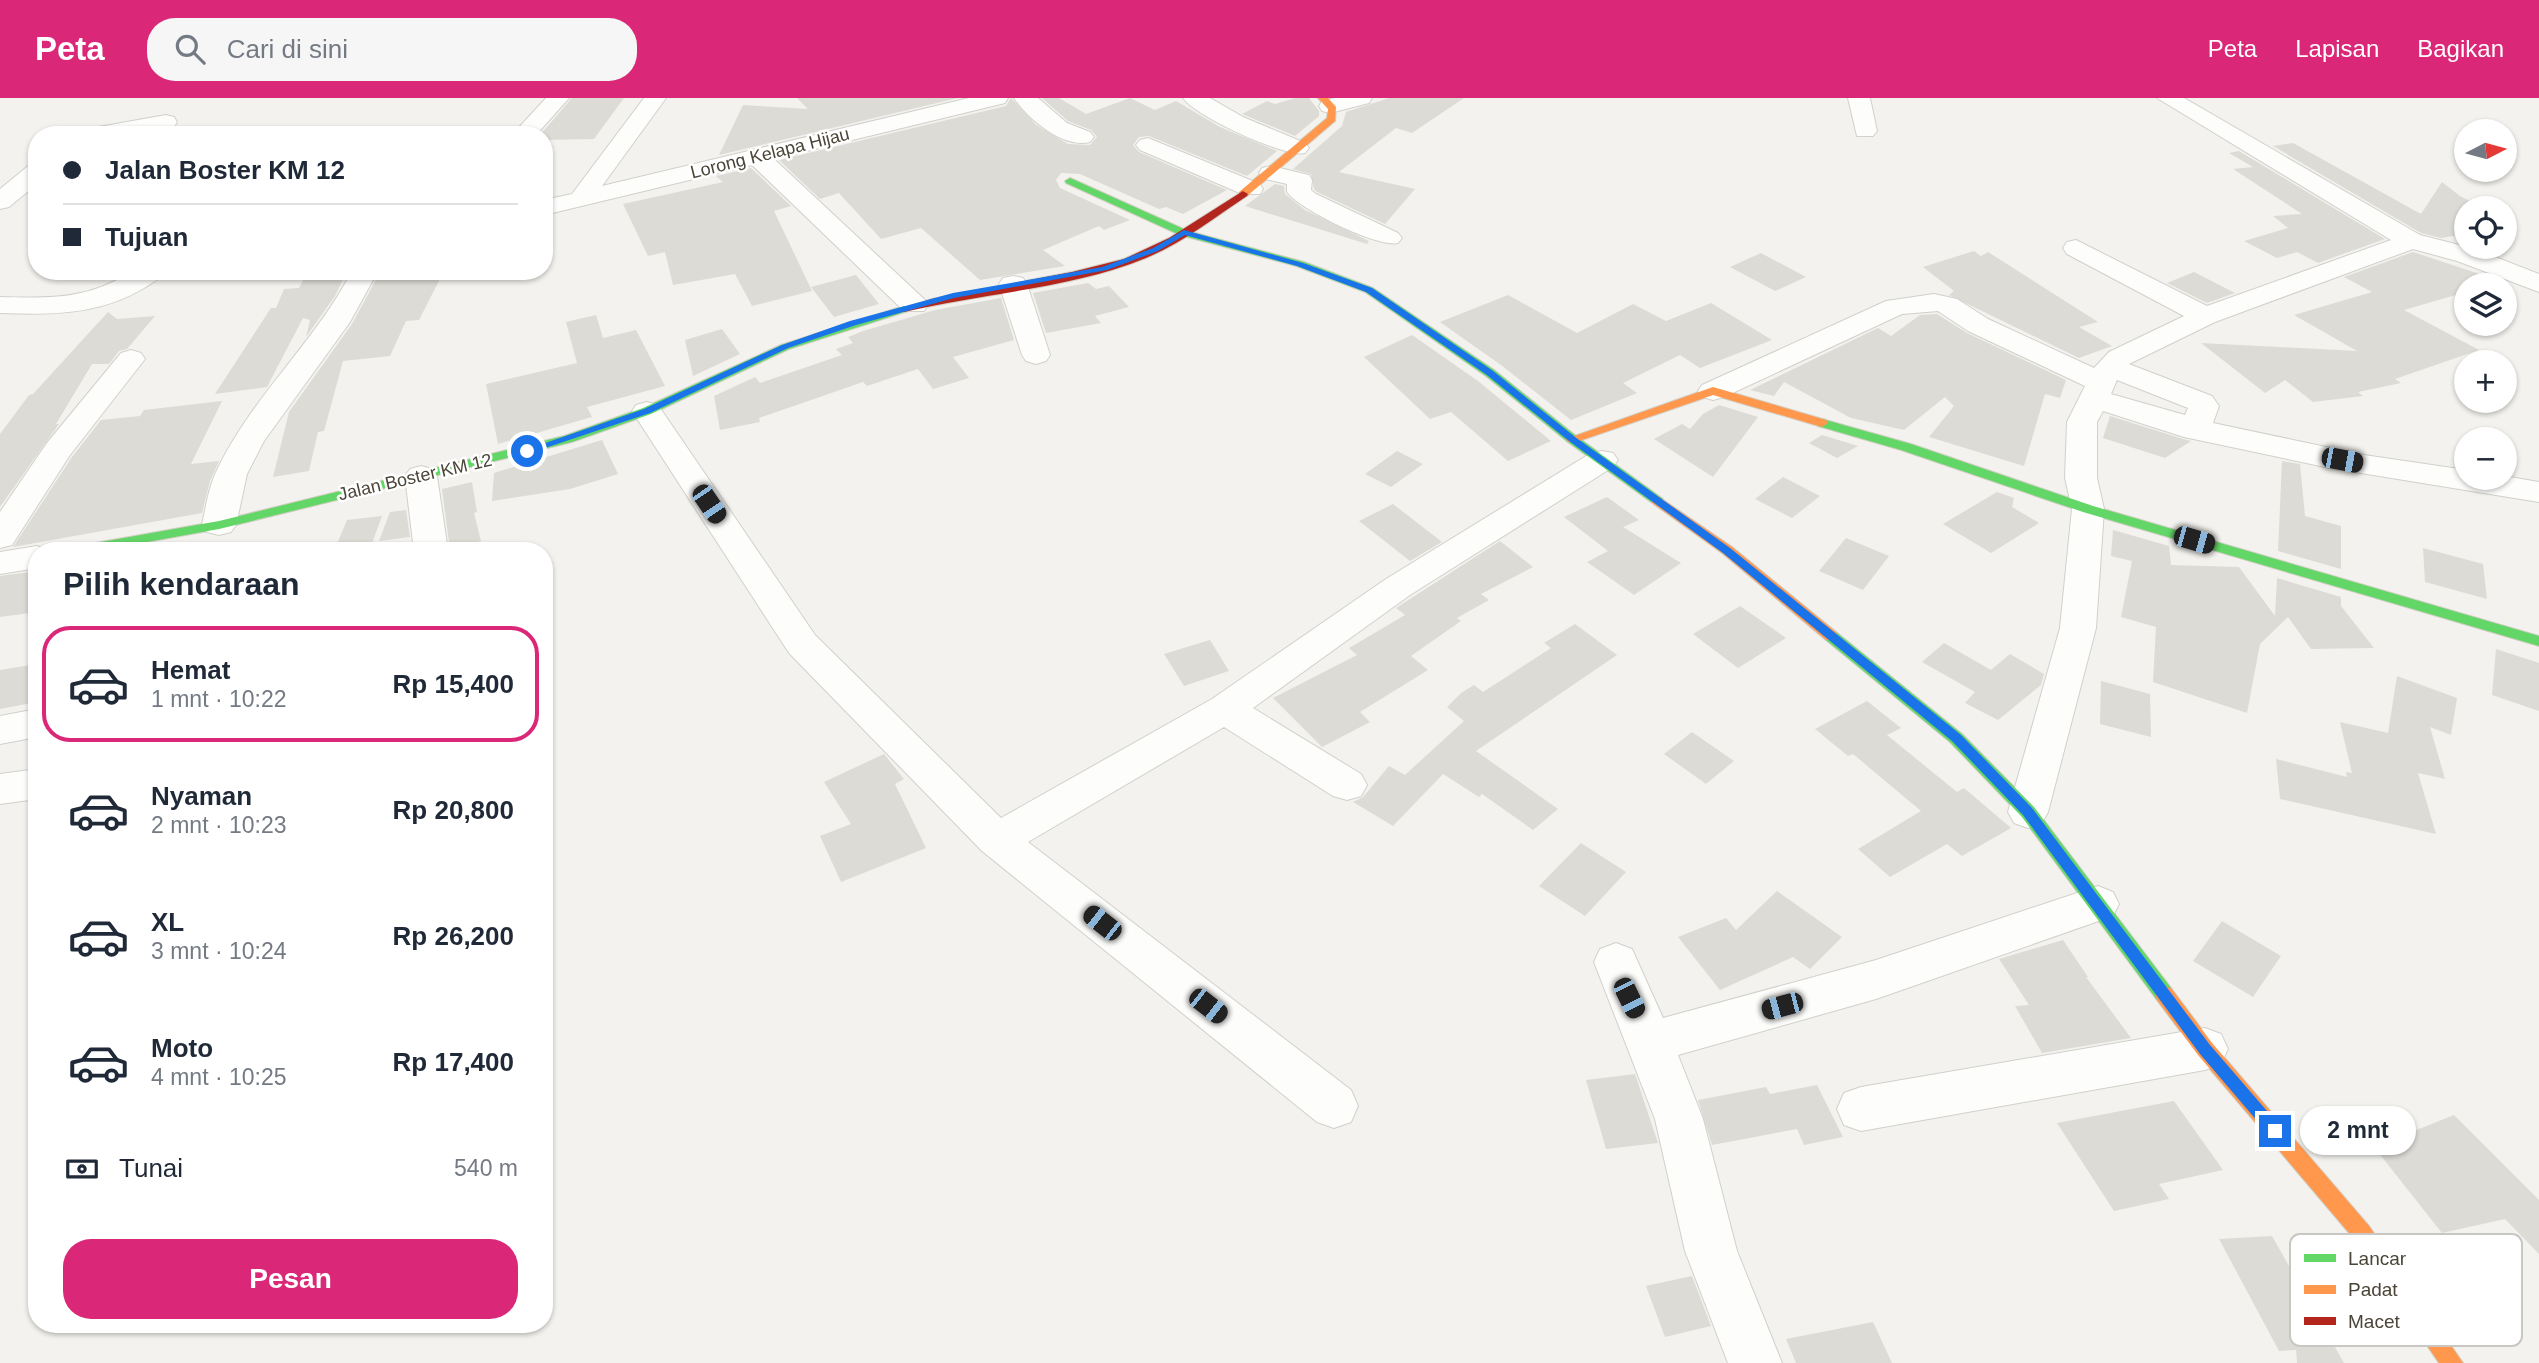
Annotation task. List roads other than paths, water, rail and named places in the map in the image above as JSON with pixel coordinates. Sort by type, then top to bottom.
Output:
[{"type":"street","points":[[532,126],[558,98]]},
{"type":"street","points":[[580,200],[655,98]]},
{"type":"street","name":"Lorong Kelapa Hijau","points":[[553,206],[997,98]]},
{"type":"street","points":[[1026,98],[1059,128],[1082,137]]},
{"type":"street","points":[[1194,98],[1224,117],[1297,148]]},
{"type":"street","points":[[1327,102],[1361,98]]},
{"type":"street","points":[[1859,98],[1865,131]]},
{"type":"street","points":[[2168,98],[2411,241],[2466,254],[2539,284]]},
{"type":"street","name":"Jalan Boster KM 12","points":[[122,542],[219,524],[568,439],[647,411],[785,346],[914,305],[1116,265],[1155,250],[1251,189],[1332,119],[1327,102]]},
{"type":"street","points":[[144,126],[166,122]]},
{"type":"street","points":[[1148,145],[1251,189]]},
{"type":"street","points":[[757,156],[914,305]]},
{"type":"street","points":[[1271,173],[1300,180],[1302,184],[1299,192],[1307,199],[1389,238]]},
{"type":"street","points":[[0,202],[28,179]]},
{"type":"street","points":[[1070,181],[1184,233],[1300,264],[1369,290],[1490,373],[1572,439],[1727,550],[1956,738],[2028,812],[2205,1049],[2363,1234]]},
{"type":"street","points":[[2028,812],[2078,628],[2088,509],[2081,478],[2082,422],[2102,383],[2119,358],[2204,316],[2369,259],[2411,241]]},
{"type":"street","points":[[2076,248],[2204,316]]},
{"type":"street","points":[[0,304],[67,306],[94,302],[115,294],[138,280]]},
{"type":"street","points":[[219,524],[232,470],[256,428],[333,327],[360,280]]},
{"type":"street","points":[[1013,284],[1036,355]]},
{"type":"street","points":[[1572,439],[1713,391],[1896,307],[1934,302],[1947,305],[1978,325],[2194,430],[2364,465],[2539,492]]},
{"type":"street","points":[[0,594],[13,555],[58,450],[131,359]]},
{"type":"street","points":[[1713,391],[1906,447],[2088,509],[2539,641]]},
{"type":"street","points":[[647,411],[802,644],[997,840],[1334,1106]]},
{"type":"street","points":[[997,840],[1225,709],[1398,587],[1602,460]]},
{"type":"street","points":[[421,476],[429,542]]},
{"type":"street","points":[[1225,709],[1347,785]]},
{"type":"street","points":[[0,730],[28,725]]},
{"type":"street","points":[[0,789],[28,785]]},
{"type":"street","points":[[1650,1042],[1804,1000],[1985,944],[2098,904]]},
{"type":"street","points":[[1615,962],[1650,1042],[1679,1119],[1711,1251],[1755,1363]]},
{"type":"street","points":[[1860,1109],[2205,1049]]},
{"type":"street","points":[[2440,1346],[2452,1363]]}]
